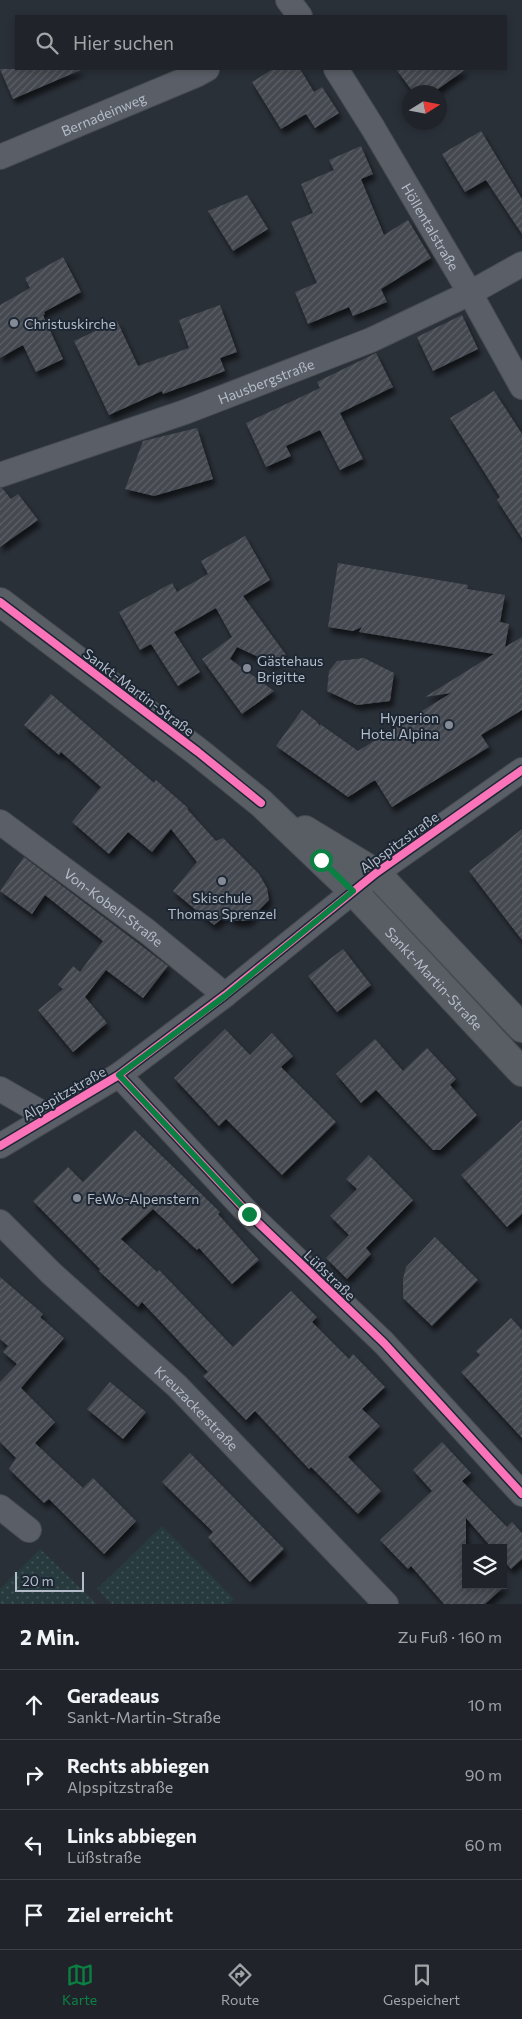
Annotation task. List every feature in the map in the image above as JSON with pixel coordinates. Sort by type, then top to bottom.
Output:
[{"type":"main road","name":"Sankt-Martin-Straße","points":[[0,602],[198,752],[261,803],[353,891],[522,1072]]},
{"type":"main road","name":"Sankt-Martin-Straße","points":[[261,803],[376,873],[522,1028]]},
{"type":"street","name":"Bernadeinweg","points":[[0,157],[92,120],[205,70]]},
{"type":"street","name":"Höllentalstraße","points":[[337,70],[470,292],[522,387]]},
{"type":"street","name":"Hausbergstraße","points":[[0,474],[185,412],[371,340],[470,292],[522,264]]},
{"type":"street","name":"Alpspitzstraße","points":[[0,1146],[47,1116],[119,1075],[225,996],[376,873],[522,770]]},
{"type":"street","name":"Von-Kobell-Straße","points":[[0,822],[148,932],[225,996]]},
{"type":"street","name":"Lüßstraße","points":[[119,1075],[249,1214],[384,1343],[522,1494]]},
{"type":"street","points":[[0,1089],[47,1116]]},
{"type":"street","name":"Kreuzackerstraße","points":[[0,1222],[51,1273],[177,1386],[386,1604]]},
{"type":"street","points":[[0,1507],[29,1530]]},
{"type":"green space","points":[[162,1526],[234,1599],[229,1604],[112,1604],[97,1589]]},
{"type":"green space","points":[[40,1549],[97,1604],[0,1604],[0,1589]]},
{"type":"building","points":[[0,69],[81,70],[13,99]]},
{"type":"building","points":[[271,70],[301,70],[314,92],[322,87],[339,113],[315,128],[306,114],[281,129],[252,82]]},
{"type":"building","points":[[397,70],[465,70],[444,85],[408,85]]},
{"type":"building","points":[[481,131],[522,199],[522,234],[486,180],[465,192],[442,154]]},
{"type":"building","points":[[361,146],[373,174],[361,179],[384,235],[408,220],[431,258],[381,289],[387,302],[353,316],[349,307],[308,324],[295,292],[317,283],[291,222],[313,213],[301,184],[334,170],[329,160]]},
{"type":"building","points":[[247,195],[268,229],[233,251],[208,211]]},
{"type":"building","points":[[63,257],[81,292],[44,312],[45,314],[43,315],[63,359],[36,372],[23,345],[0,358],[0,305],[30,288],[25,278]]},
{"type":"building","points":[[220,305],[237,352],[220,358],[225,371],[163,394],[162,391],[109,415],[74,341],[117,321],[138,366],[189,348],[179,320]]},
{"type":"building","points":[[462,315],[478,349],[433,371],[417,337]]},
{"type":"building","points":[[376,353],[393,387],[340,413],[363,459],[340,470],[320,430],[286,446],[291,456],[266,467],[246,423],[320,388],[317,382]]},
{"type":"building","points":[[494,391],[522,434],[522,538],[497,500],[500,497],[450,418]]},
{"type":"building","points":[[197,428],[213,479],[154,496],[125,489],[143,441]]},
{"type":"building","points":[[0,488],[11,499],[18,494],[38,520],[0,547]]},
{"type":"building","points":[[245,536],[270,580],[243,596],[286,655],[273,664],[237,647],[230,659],[274,691],[242,714],[202,659],[232,637],[216,608],[174,632],[200,672],[178,686],[151,644],[140,650],[119,612],[172,583],[177,592],[208,574],[201,561]]},
{"type":"building","points":[[338,563],[468,585],[467,589],[505,595],[500,622],[509,624],[505,647],[522,637],[522,710],[481,735],[489,747],[392,807],[375,780],[348,797],[276,746],[302,710],[320,726],[320,724],[358,751],[451,693],[425,697],[494,654],[359,632],[362,627],[353,631],[328,627]]},
{"type":"building","points":[[364,658],[394,673],[390,701],[357,705],[327,691],[329,671],[337,661]]},
{"type":"building","points":[[51,694],[154,783],[156,780],[188,808],[216,841],[223,838],[259,874],[267,888],[269,900],[248,921],[236,921],[225,916],[214,925],[173,891],[197,862],[171,829],[152,852],[128,832],[109,854],[72,822],[101,787],[61,752],[59,755],[24,725]]},
{"type":"building","points":[[522,829],[522,940],[469,871]]},
{"type":"building","points":[[24,857],[168,966],[143,998],[106,970],[85,997],[107,1023],[73,1052],[38,1010],[63,989],[58,985],[73,966],[80,972],[103,941],[45,895],[32,914],[0,891]]},
{"type":"building","points":[[343,949],[371,985],[337,1012],[308,976]]},
{"type":"building","points":[[225,1029],[250,1055],[272,1033],[293,1056],[281,1067],[336,1122],[282,1175],[226,1119],[219,1126],[174,1078]]},
{"type":"building","points":[[375,1039],[403,1071],[427,1048],[456,1079],[450,1085],[477,1115],[440,1150],[433,1150],[376,1090],[361,1103],[336,1074]]},
{"type":"building","points":[[522,1120],[522,1214],[507,1227],[461,1175]]},
{"type":"building","points":[[135,1130],[220,1212],[218,1214],[259,1260],[232,1284],[199,1248],[197,1250],[153,1209],[121,1239],[157,1272],[159,1270],[233,1347],[291,1291],[317,1317],[312,1322],[349,1359],[353,1354],[385,1387],[362,1409],[380,1426],[348,1457],[381,1491],[358,1514],[311,1467],[309,1469],[255,1411],[246,1420],[203,1376],[208,1372],[142,1302],[138,1307],[99,1271],[100,1269],[33,1201],[68,1167],[83,1182]]},
{"type":"building","points":[[369,1155],[413,1200],[366,1248],[371,1254],[347,1279],[326,1258],[349,1235],[330,1216],[357,1189],[346,1179]]},
{"type":"building","points":[[435,1237],[478,1280],[432,1326],[403,1298],[403,1279],[406,1267]]},
{"type":"building","points":[[0,1277],[43,1314],[40,1317],[64,1338],[21,1388],[55,1422],[35,1443],[83,1488],[93,1478],[136,1521],[104,1554],[49,1499],[44,1503],[9,1469],[16,1458],[0,1442],[0,1382],[17,1364],[3,1352],[8,1346],[0,1339]]},
{"type":"building","points":[[511,1318],[522,1330],[522,1438],[461,1372],[480,1355],[476,1351]]},
{"type":"building","points":[[110,1382],[146,1412],[123,1439],[87,1409]]},
{"type":"building","points":[[442,1442],[471,1473],[462,1481],[507,1527],[512,1522],[522,1533],[522,1559],[511,1569],[507,1564],[507,1544],[489,1544],[466,1518],[466,1544],[462,1544],[462,1589],[502,1589],[485,1604],[444,1604],[411,1566],[408,1569],[380,1540],[432,1491],[413,1470]]},
{"type":"building","points":[[190,1453],[284,1549],[250,1582],[208,1537],[213,1532],[162,1482]]},
{"type":"cycle path","points":[[0,602],[198,752],[261,803]]},
{"type":"cycle path","points":[[0,1146],[119,1075],[225,995],[376,873],[522,770]]},
{"type":"cycle path","points":[[119,1075],[249,1214],[384,1343],[522,1494]]},
{"type":"place","name":"Christuskirche","points":[[14,323]]},
{"type":"place","name":"Gästehaus Brigitte","points":[[247,668]]},
{"type":"place","name":"Hyperion Hotel Alpina","points":[[449,725]]},
{"type":"place","name":"Skischule Thomas Sprenzel","points":[[222,881]]},
{"type":"place","name":"FeWo-Alpenstern","points":[[77,1198]]},
{"type":"route","points":[[249,1214],[119,1075],[225,996],[353,891],[321,860]]}]
